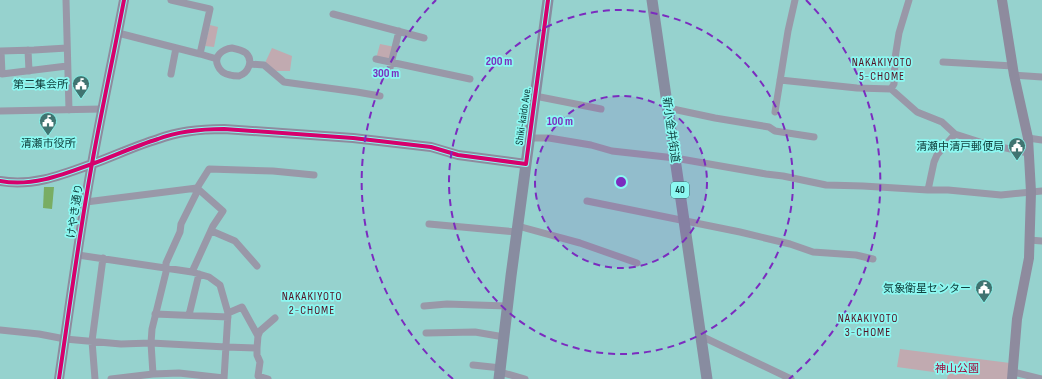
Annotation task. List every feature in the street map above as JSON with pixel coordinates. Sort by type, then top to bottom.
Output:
[{"type":"main road","name":"Shiki-kaido Ave.","points":[[500,373],[507,306],[548,0]]},
{"type":"main road","name":"新小金井街道","points":[[652,0],[707,379]]},
{"type":"street","points":[[66,0],[69,110]]},
{"type":"street","name":"けやき通り","points":[[59,379],[92,164],[124,0]]},
{"type":"street","points":[[171,0],[210,9],[200,54]]},
{"type":"street","points":[[775,112],[788,31],[795,0]]},
{"type":"street","points":[[891,89],[894,84],[895,58],[899,33],[909,0]]},
{"type":"street","points":[[1002,0],[1014,71],[1028,138],[1030,192],[1029,258],[1017,319],[1012,375],[1042,379]]},
{"type":"street","points":[[333,14],[424,38]]},
{"type":"street","points":[[389,72],[399,31]]},
{"type":"street","points":[[118,33],[216,59]]},
{"type":"street","points":[[67,48],[1,51],[1,74],[67,66]]},
{"type":"street","points":[[171,74],[176,48]]},
{"type":"street","points":[[226,49],[240,49],[250,58],[250,64],[246,72],[240,76],[227,75],[220,70],[216,59],[222,51],[226,49]]},
{"type":"street","points":[[28,50],[29,71]]},
{"type":"street","points":[[376,59],[470,79]]},
{"type":"street","points":[[943,62],[1014,71],[1042,77]]},
{"type":"street","points":[[250,64],[264,65],[284,82],[380,96]]},
{"type":"street","points":[[780,80],[857,88],[891,89],[917,112],[942,122],[955,134],[983,143],[1028,153]]},
{"type":"street","points":[[535,96],[575,107],[601,109]]},
{"type":"street","points":[[668,108],[769,127],[775,132],[795,137],[814,137]]},
{"type":"street","points":[[0,111],[102,109]]},
{"type":"street","points":[[0,181],[29,183],[53,178],[168,136],[195,130],[224,129],[353,138],[424,146],[437,148],[458,155],[526,164]]},
{"type":"street","points":[[928,190],[937,155],[955,134]]},
{"type":"street","points":[[529,138],[549,138],[591,145],[612,151],[675,158],[783,176],[826,185],[948,190],[1001,195],[1042,191]]},
{"type":"street","points":[[1028,138],[1042,140]]},
{"type":"street","points":[[153,374],[151,343],[152,329],[166,272],[166,263],[180,232],[181,224],[196,194],[197,188],[209,169],[273,171],[314,175]]},
{"type":"street","points":[[86,202],[197,188],[223,211],[213,226],[196,273],[189,315]]},
{"type":"street","points":[[587,201],[790,244],[813,252],[856,255],[873,259]]},
{"type":"street","points":[[429,224],[517,229],[580,243],[637,263]]},
{"type":"street","points":[[210,233],[214,232],[235,241],[257,266]]},
{"type":"street","points":[[1029,240],[1042,241]]},
{"type":"street","points":[[78,255],[196,273],[209,277],[220,285],[228,315],[224,378],[179,373],[153,374],[111,379]]},
{"type":"street","points":[[95,379],[92,341],[102,258]]},
{"type":"street","points":[[424,306],[475,308],[507,306]]},
{"type":"street","points":[[156,314],[228,315],[242,307],[258,336]]},
{"type":"street","points":[[268,379],[258,377],[260,362],[257,355],[258,336],[260,331],[275,318]]},
{"type":"street","points":[[0,330],[39,334],[65,339],[121,344],[151,343],[257,348]]},
{"type":"street","points":[[426,333],[475,332],[504,337]]},
{"type":"street","points":[[701,336],[786,378]]},
{"type":"street","points":[[473,365],[525,379]]},
{"type":"green space","points":[[210,25],[218,27],[214,47],[205,46]]},
{"type":"green space","points":[[380,44],[395,47],[391,62],[376,59]]},
{"type":"green space","points":[[272,48],[292,56],[290,71],[272,71],[264,65]]},
{"type":"green space","name":"神山公園","points":[[900,349],[1010,363],[1008,379],[947,379],[948,374],[897,367]]},
{"type":"shaded area","points":[[44,187],[54,187],[52,209],[43,208]]},
{"type":"cycle path","points":[[59,379],[90,175],[124,0]]},
{"type":"cycle path","points":[[0,181],[24,182],[47,179],[81,168],[166,136],[190,131],[215,129],[353,138],[431,147],[458,155],[526,164],[548,0]]},
{"type":"place","name":"第二集会所","points":[[81,99]]},
{"type":"place","name":"清瀬市役所","points":[[48,136]]},
{"type":"place","name":"清瀬中清戸郵便局","points":[[1017,161]]},
{"type":"place","name":"気象衛星センター","points":[[984,303]]},
{"type":"district","name":"NAKAKIYOTO 5-CHOME","points":[[882,69]]},
{"type":"district","name":"NAKAKIYOTO 2-CHOME","points":[[312,303]]},
{"type":"district","name":"NAKAKIYOTO 3-CHOME","points":[[868,325]]}]
